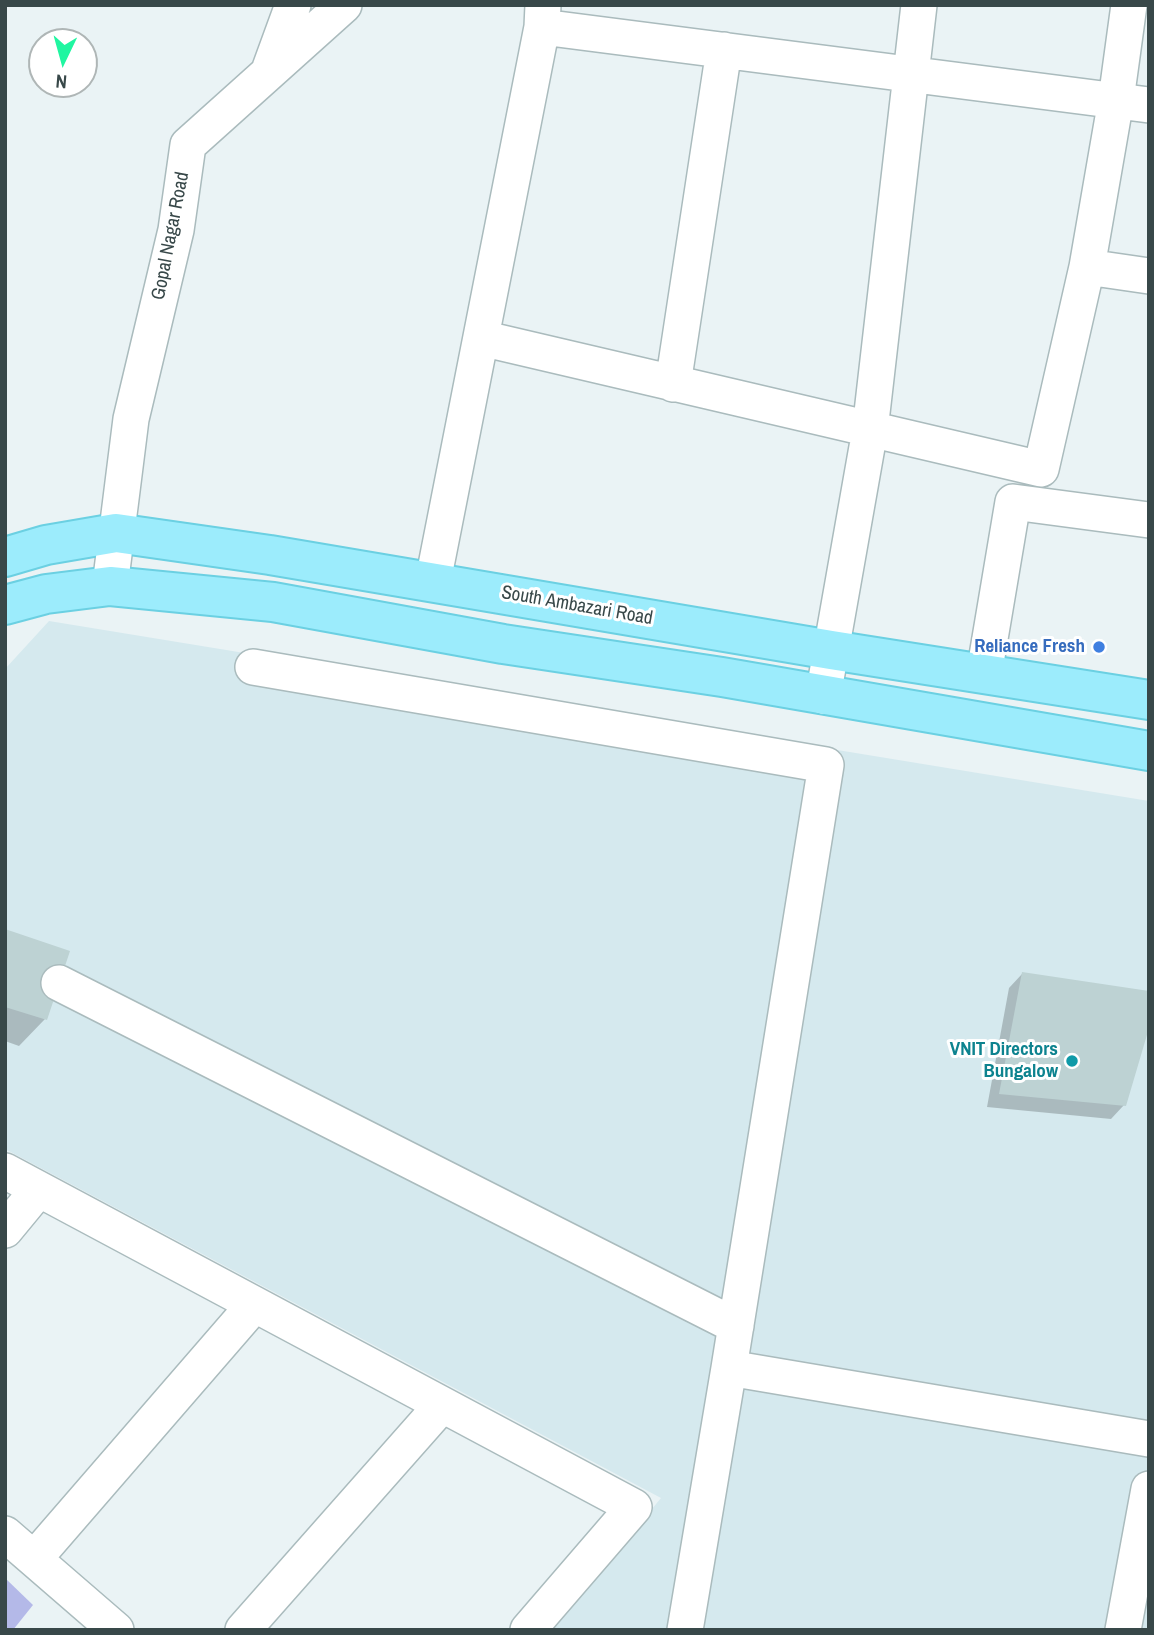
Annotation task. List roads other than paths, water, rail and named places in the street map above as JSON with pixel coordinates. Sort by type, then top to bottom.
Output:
[{"type":"main road","name":"South Ambazari Road","points":[[5,557],[46,545],[116,533],[433,581],[831,650],[1149,700]]},
{"type":"main road","points":[[5,605],[46,594],[110,586],[273,602],[503,645],[722,677],[1149,751]]},
{"type":"street","points":[[269,73],[293,5]]},
{"type":"street","name":"Gopal Nagar Road","points":[[110,586],[131,419],[176,230],[188,145],[344,5]]},
{"type":"street","points":[[823,696],[870,430],[919,5]]},
{"type":"street","points":[[481,338],[1041,469],[1087,267],[1132,102],[1129,5]]},
{"type":"street","points":[[433,581],[543,16],[724,50],[1132,102]]},
{"type":"street","points":[[673,384],[724,50]]},
{"type":"street","points":[[1087,267],[1149,276]]},
{"type":"street","points":[[984,674],[1013,502],[1149,520]]},
{"type":"street","points":[[253,667],[826,765],[685,1630]]},
{"type":"street","points":[[59,983],[736,1326]]},
{"type":"street","points":[[5,1171],[634,1507],[528,1630]]},
{"type":"street","points":[[5,1230],[38,1190]]},
{"type":"street","points":[[34,1559],[254,1305]]},
{"type":"street","points":[[729,1368],[1149,1439]]},
{"type":"street","points":[[243,1630],[442,1406]]},
{"type":"street","points":[[1123,1630],[1149,1489]]},
{"type":"street","points":[[5,1534],[116,1630]]},
{"type":"place","name":"Reliance Fresh","points":[[1099,647]]},
{"type":"place","name":"VNIT Directors Bungalow","points":[[1072,1061]]}]
